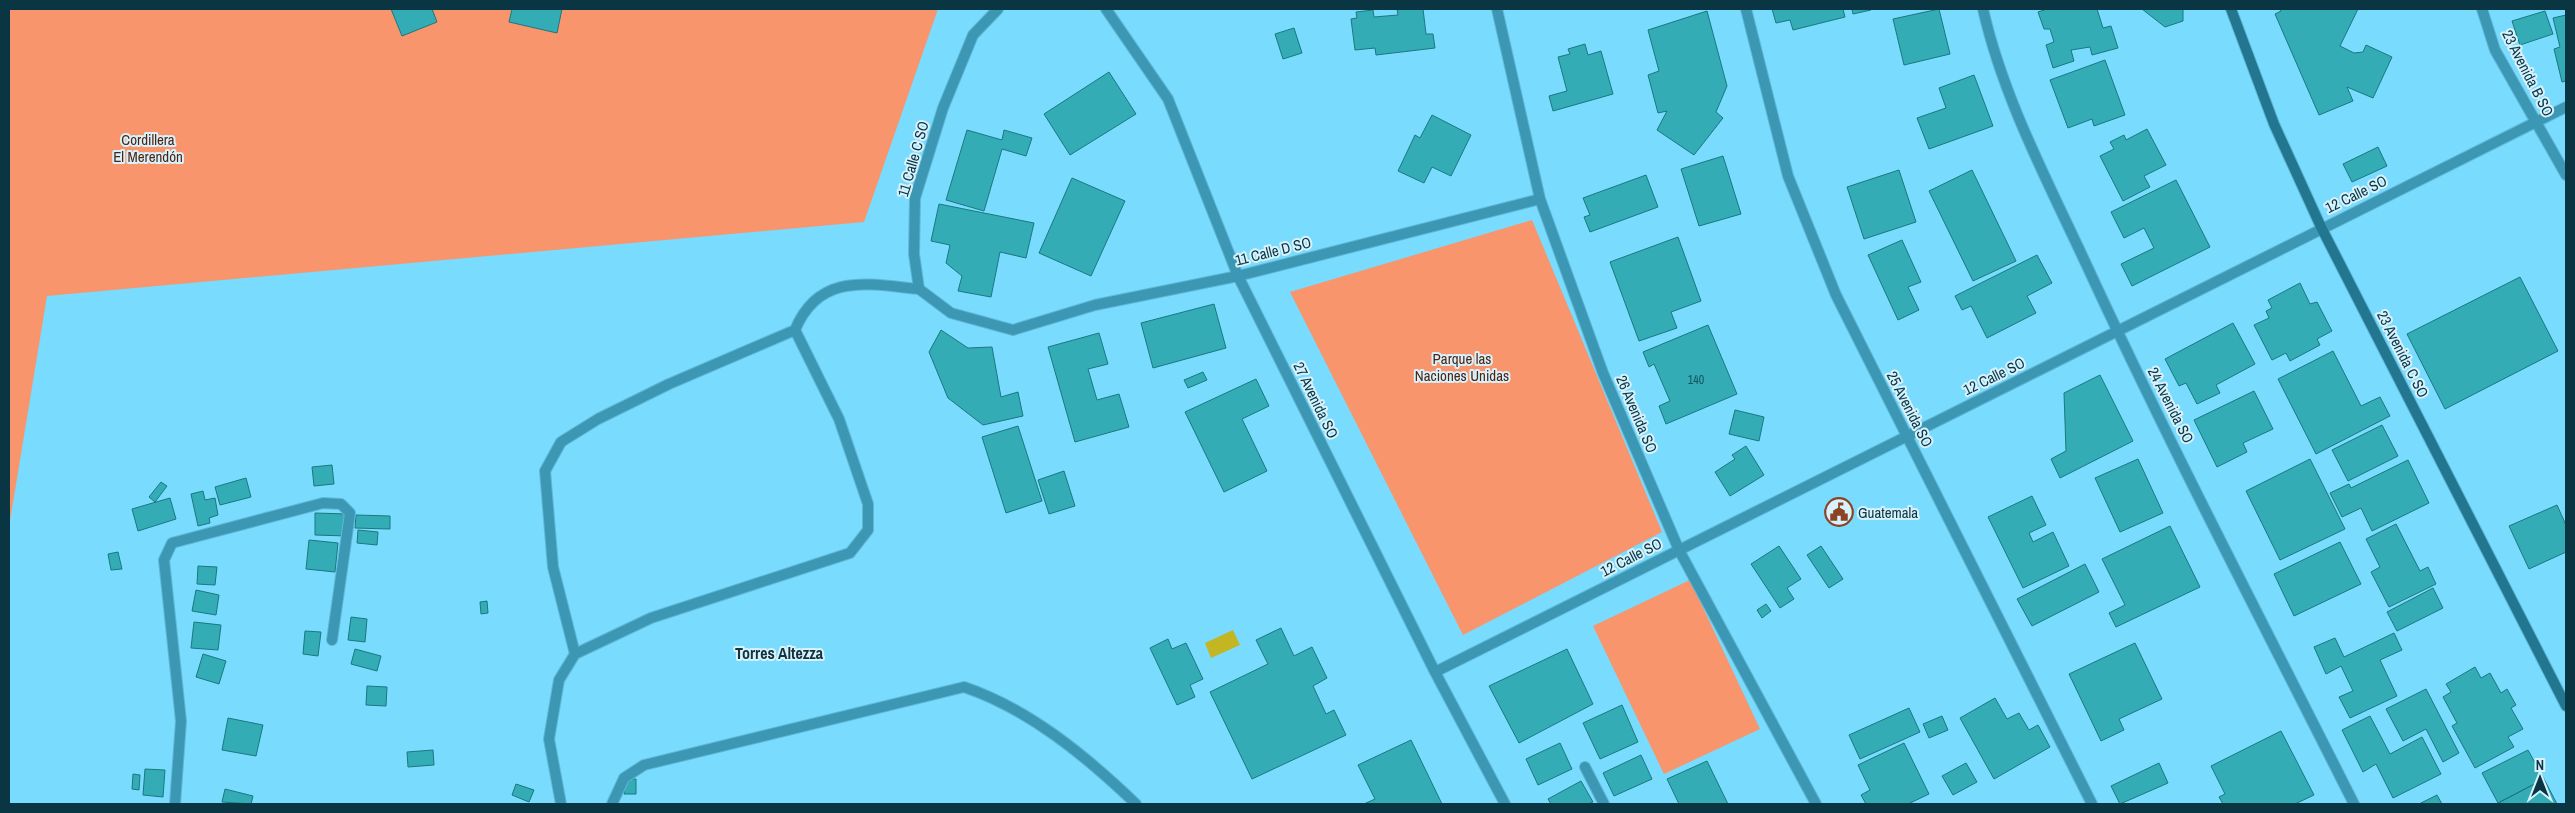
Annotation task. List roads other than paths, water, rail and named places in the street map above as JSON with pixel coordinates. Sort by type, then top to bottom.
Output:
[{"type":"street","name":"11 Calle C SO","points":[[919,289],[914,254],[916,198],[943,108],[973,35],[998,9]]},
{"type":"street","name":"27 Avenida SO","points":[[1106,9],[1168,100],[1238,276],[1435,672],[1505,804]]},
{"type":"street","name":"26 Avenida SO","points":[[1497,9],[1540,199],[1603,373],[1679,550],[1816,804]]},
{"type":"street","name":"25 Avenida SO","points":[[1746,9],[1788,176],[1836,295],[2092,804]]},
{"type":"street","name":"24 Avenida SO","points":[[1983,9],[1987,28],[2024,131],[2117,332],[2354,804]]},
{"type":"street","name":"23 Avenida C SO","points":[[2231,9],[2274,124],[2321,227],[2566,706]]},
{"type":"street","name":"23 Avenida B SO","points":[[2482,9],[2495,50],[2566,175]]},
{"type":"street","name":"12 Calle SO","points":[[1435,672],[1907,435],[2117,332],[2321,227],[2566,107]]},
{"type":"street","name":"11 Calle D SO","points":[[919,289],[951,313],[1013,330],[1095,305],[1238,276],[1540,199]]},
{"type":"street","points":[[575,654],[553,567],[545,471],[561,442],[598,419],[669,384],[794,330],[801,314],[823,293],[854,283],[919,289]]},
{"type":"street","points":[[561,804],[549,739],[559,680],[575,654],[651,618],[850,553],[868,530],[868,504],[839,419],[794,330]]},
{"type":"street","points":[[175,804],[181,722],[164,560],[172,543],[323,503],[341,504],[350,513],[332,640]]},
{"type":"street","points":[[612,804],[624,778],[644,766],[964,687],[990,696],[1050,731],[1136,804]]},
{"type":"street","points":[[1585,767],[1604,804]]},
{"type":"place","name":"Guatemala","points":[[1839,512]]},
{"type":"district","name":"Torres Altezza","points":[[779,653]]},
{"type":"park label","name":"Cordillera El Merendón","points":[[148,148]]},
{"type":"park label","name":"Parque las Naciones Unidas","points":[[1462,366]]}]
